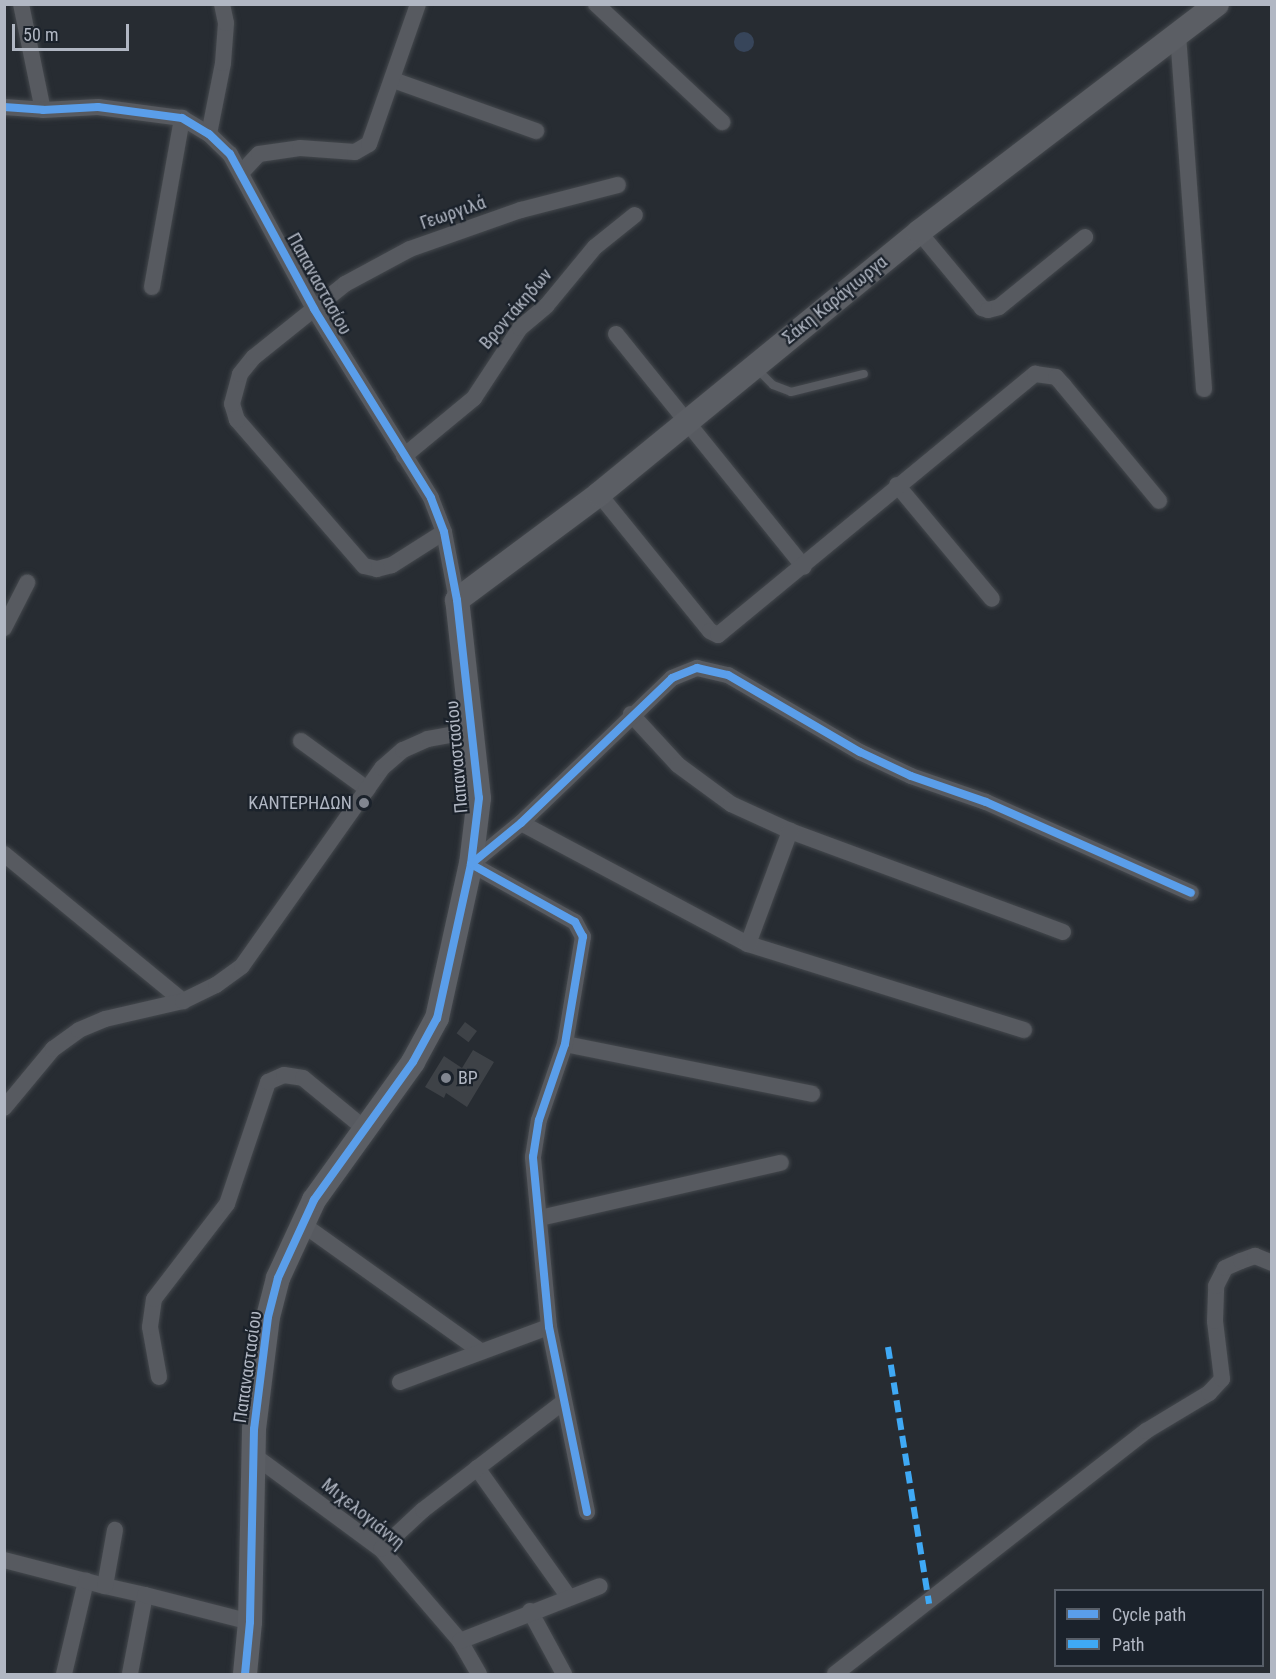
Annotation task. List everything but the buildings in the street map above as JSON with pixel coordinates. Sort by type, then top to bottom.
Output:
[{"type":"street","points":[[21,4],[43,110]]},
{"type":"street","points":[[241,173],[259,154],[300,148],[355,152],[374,136],[418,4]]},
{"type":"street","points":[[596,4],[722,122]]},
{"type":"street","name":"Σάκη Καράγιωργα","points":[[457,600],[599,494],[919,232],[1218,4]]},
{"type":"street","points":[[209,134],[223,63],[226,7]]},
{"type":"street","points":[[1178,35],[1204,389]]},
{"type":"street","points":[[393,80],[536,131]]},
{"type":"street","name":"Παπαναστασίου","points":[[4,106],[43,110],[98,107],[182,118],[209,134],[230,154],[314,309],[431,498],[444,532],[457,600],[479,798],[471,864],[437,1018],[413,1062],[301,1222],[278,1278],[268,1317],[252,1454],[250,1622],[245,1674]]},
{"type":"street","points":[[152,287],[182,118]]},
{"type":"street","name":"Γεωργιλά","points":[[444,532],[392,565],[377,569],[364,566],[237,420],[232,404],[240,374],[254,357],[345,284],[435,238],[618,184]]},
{"type":"street","name":"Βροντάκηδων","points":[[404,456],[474,398],[520,328],[547,305],[595,248],[635,215]]},
{"type":"street","points":[[919,232],[982,308],[988,310],[999,307],[1085,237]]},
{"type":"street","points":[[616,334],[804,567]]},
{"type":"street","points":[[599,494],[710,631],[718,635],[804,567],[1021,381],[1035,374],[1046,373],[1065,386],[1159,501]]},
{"type":"street","points":[[897,485],[992,599]]},
{"type":"street","points":[[4,628],[27,583]]},
{"type":"street","points":[[587,1512],[549,1327],[534,1140],[565,1044],[582,947],[581,929],[568,918],[471,864],[522,823],[631,714],[672,678],[697,668],[711,669],[901,771],[996,806],[1191,893]]},
{"type":"street","points":[[631,714],[694,779],[731,804],[790,831],[1063,932]]},
{"type":"street","points":[[5,1108],[53,1048],[78,1030],[105,1019],[183,1001],[242,966],[382,768],[403,750],[428,739],[471,730]]},
{"type":"street","points":[[301,741],[367,789]]},
{"type":"street","points":[[522,823],[748,944],[1024,1030]]},
{"type":"street","points":[[748,944],[790,831]]},
{"type":"street","points":[[4,854],[183,1001]]},
{"type":"street","points":[[565,1044],[812,1094]]},
{"type":"street","points":[[159,1377],[150,1327],[154,1299],[227,1204],[268,1082],[284,1076],[303,1078],[365,1129]]},
{"type":"street","points":[[540,1218],[781,1163]]},
{"type":"street","points":[[301,1222],[479,1350]]},
{"type":"street","points":[[835,1674],[1146,1431],[1209,1394],[1222,1379],[1215,1321],[1216,1286],[1225,1268],[1241,1261],[1255,1256],[1272,1263]]},
{"type":"street","points":[[400,1382],[479,1350],[549,1327]]},
{"type":"street","points":[[381,1549],[423,1510],[563,1402]]},
{"type":"street","name":"Μιχελογιάννη","points":[[252,1454],[381,1549],[460,1641],[479,1674]]},
{"type":"street","points":[[477,1468],[568,1596]]},
{"type":"street","points":[[105,1586],[115,1530]]},
{"type":"street","points":[[4,1560],[250,1622]]},
{"type":"street","points":[[64,1674],[86,1581]]},
{"type":"street","points":[[460,1641],[568,1596],[600,1586]]},
{"type":"street","points":[[130,1674],[146,1595]]},
{"type":"street","points":[[530,1611],[564,1674]]},
{"type":"lane","points":[[753,366],[773,385],[791,392],[864,374]]},
{"type":"water","points":[[744,32],[751,35],[754,42],[751,49],[744,52],[737,49],[734,42],[737,35]]},
{"type":"marked path","points":[[888,1347],[929,1604]]},
{"type":"cycle path","points":[[4,107],[43,110],[98,107],[182,118],[209,134],[230,154],[314,309],[431,498],[444,532],[457,600],[479,798],[471,864],[437,1018],[413,1062],[314,1200],[278,1278],[268,1317],[254,1429],[250,1622],[245,1674]]},
{"type":"cycle path","points":[[587,1512],[549,1327],[533,1157],[539,1120],[565,1044],[583,937],[575,922],[471,864],[521,823],[672,678],[697,668],[728,675],[860,752],[911,776],[986,802],[1191,893]]},
{"type":"place","name":"ΚΑΝΤΕΡΗΔΩΝ","points":[[364,803]]},
{"type":"place","name":"BP","points":[[446,1078]]}]
